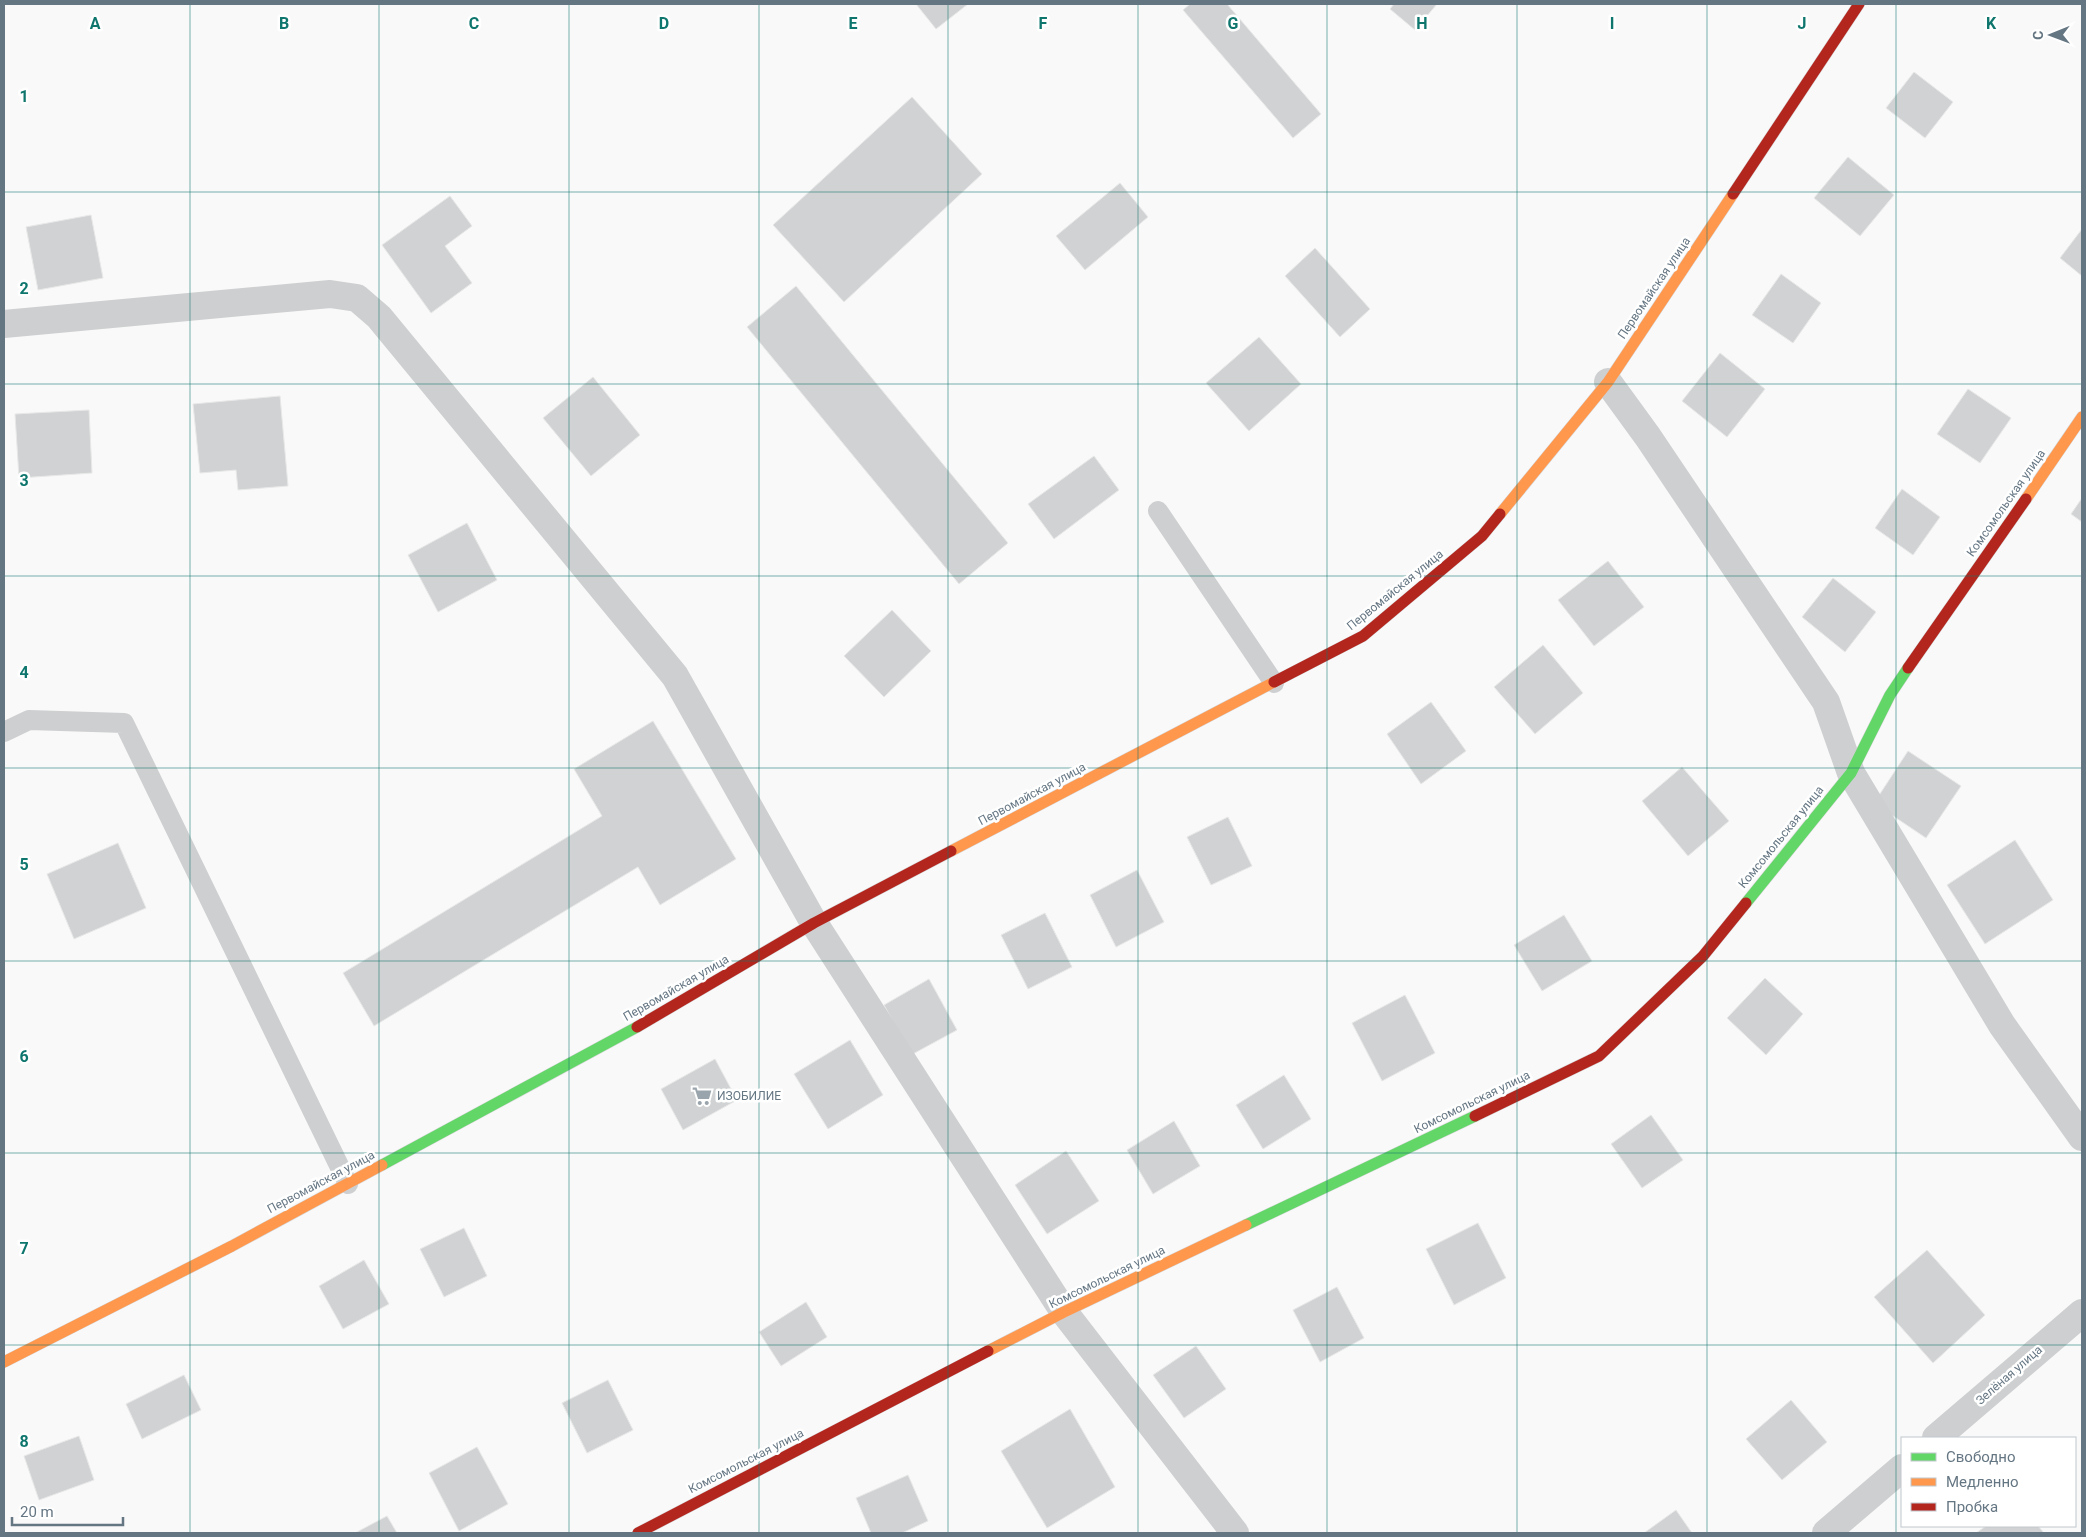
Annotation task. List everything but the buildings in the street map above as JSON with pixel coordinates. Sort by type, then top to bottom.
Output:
[{"type":"street","name":"Первомайская улица","points":[[4,1362],[232,1246],[348,1184],[638,1026],[814,923],[1363,636],[1482,536],[1608,382],[1859,4]]},
{"type":"street","points":[[4,324],[330,294],[357,298],[379,317],[675,676],[814,923],[1064,1312],[1235,1533]]},
{"type":"street","points":[[1608,382],[1648,437],[1826,702],[1851,773],[2002,1025],[2082,1137]]},
{"type":"street","name":"Комсомольская улица","points":[[638,1533],[1064,1312],[1600,1056],[1702,956],[1851,773],[1890,696],[2082,416]]},
{"type":"street","name":"Зелёная улица","points":[[1937,1437],[2082,1313]]},
{"type":"street","points":[[1826,1533],[1901,1469]]},
{"type":"lane","points":[[1158,511],[1274,683]]},
{"type":"lane","points":[[4,732],[29,720],[124,723],[348,1184]]},
{"type":"traffic: fast","points":[[1746,903],[1851,773],[1890,695],[1908,668]]},
{"type":"traffic: fast","points":[[382,1165],[637,1027]]},
{"type":"traffic: fast","points":[[1246,1225],[1475,1116]]},
{"type":"traffic: slow","points":[[1500,514],[1608,382],[1733,194]]},
{"type":"traffic: slow","points":[[2026,499],[2082,417]]},
{"type":"traffic: slow","points":[[951,851],[1274,682]]},
{"type":"traffic: slow","points":[[4,1362],[232,1246],[382,1165]]},
{"type":"traffic: slow","points":[[988,1351],[1064,1312],[1246,1225]]},
{"type":"traffic: jam","points":[[1733,194],[1859,4]]},
{"type":"traffic: jam","points":[[1908,668],[2026,499]]},
{"type":"traffic: jam","points":[[1274,682],[1363,636],[1482,536],[1500,514]]},
{"type":"traffic: jam","points":[[637,1027],[814,923],[951,851]]},
{"type":"traffic: jam","points":[[1475,1116],[1599,1056],[1703,956],[1746,903]]},
{"type":"traffic: jam","points":[[638,1533],[988,1351]]},
{"type":"place","name":"ИЗОБИЛИЕ","points":[[702,1096]]}]
